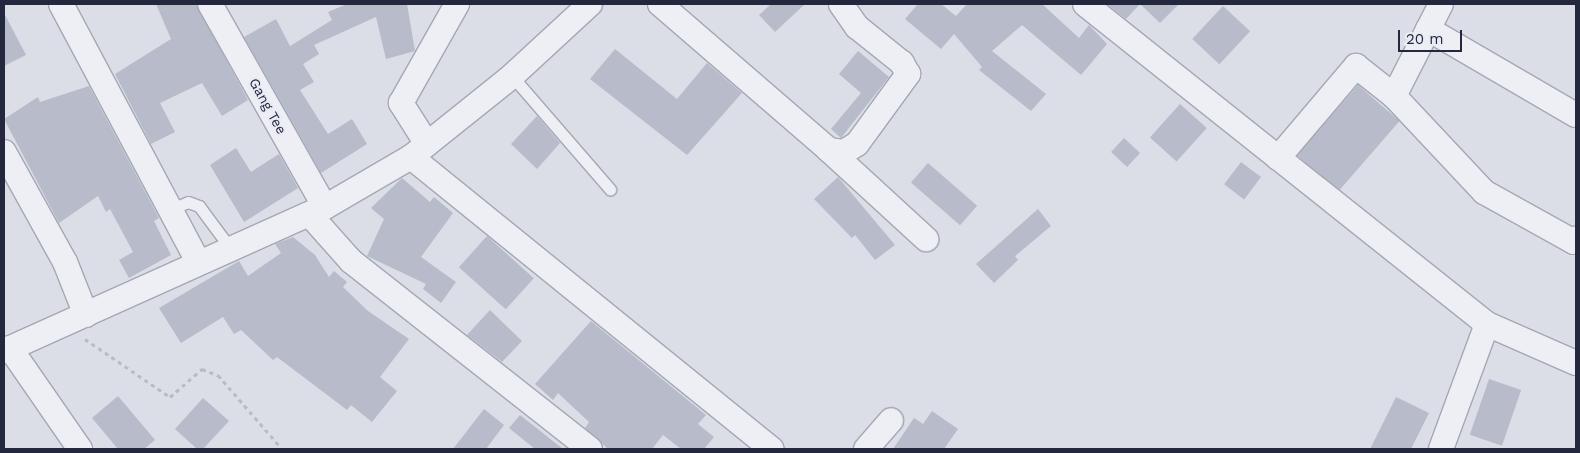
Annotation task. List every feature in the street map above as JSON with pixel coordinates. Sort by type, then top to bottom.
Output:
[{"type":"street","points":[[61,4],[199,263]]},
{"type":"street","name":"Gang Tee","points":[[210,4],[317,211],[352,261],[590,449]]},
{"type":"street","points":[[457,4],[401,103],[419,150],[771,449]]},
{"type":"street","points":[[80,449],[7,349],[199,263],[233,252],[317,211],[419,150],[512,76],[590,4]]},
{"type":"street","points":[[660,4],[829,150],[926,239]]},
{"type":"street","points":[[829,150],[844,152],[857,144],[908,74],[902,63],[857,27],[841,4]]},
{"type":"street","points":[[1085,4],[1486,324],[1576,363]]},
{"type":"street","points":[[1394,96],[1442,4]]},
{"type":"street","points":[[1428,29],[1576,115]]},
{"type":"street","points":[[1278,158],[1356,66],[1394,96],[1484,192],[1574,242],[1576,238]]},
{"type":"street","points":[[4,152],[65,262],[86,315]]},
{"type":"street","points":[[1440,449],[1486,324]]},
{"type":"street","points":[[866,449],[891,420]]},
{"type":"lane","points":[[512,76],[610,189]]},
{"type":"lane","points":[[171,209],[188,202],[199,206],[233,252]]},
{"type":"path","points":[[64,325],[170,397],[202,369],[218,375],[282,449]]},
{"type":"building","points":[[156,4],[196,4],[248,100],[222,116],[202,83],[160,103],[175,132],[151,144],[115,74],[171,39]]},
{"type":"building","points":[[347,4],[407,4],[415,51],[386,59],[376,17],[314,45],[319,54],[303,64],[314,82],[300,90],[328,134],[352,119],[367,144],[321,173],[244,37],[276,19],[290,46],[332,20],[328,12]]},
{"type":"building","points":[[771,4],[805,4],[775,32],[759,15]]},
{"type":"building","points":[[918,4],[941,4],[956,16],[967,4],[1042,4],[1079,38],[1089,25],[1107,44],[1081,75],[1022,25],[992,51],[1046,94],[1031,111],[979,70],[982,67],[954,34],[941,49],[905,19]]},
{"type":"building","points":[[1107,4],[1140,4],[1126,19]]},
{"type":"building","points":[[1140,4],[1179,4],[1160,23]]},
{"type":"building","points":[[1223,6],[1250,31],[1219,64],[1192,39]]},
{"type":"building","points":[[4,13],[26,55],[4,66]]},
{"type":"building","points":[[615,49],[677,99],[707,63],[742,93],[687,155],[590,79]]},
{"type":"building","points":[[858,51],[889,77],[841,138],[831,129],[861,93],[839,74]]},
{"type":"building","points":[[1358,85],[1400,121],[1338,191],[1297,155]]},
{"type":"building","points":[[89,86],[159,218],[154,221],[171,255],[129,278],[119,260],[133,252],[110,209],[106,212],[98,196],[59,223],[4,119],[38,97],[40,102]]},
{"type":"building","points":[[1180,104],[1207,128],[1177,162],[1150,137]]},
{"type":"building","points":[[537,116],[560,143],[537,169],[511,144]]},
{"type":"building","points":[[1124,138],[1140,153],[1127,167],[1111,152]]},
{"type":"building","points":[[236,148],[251,172],[279,154],[298,188],[244,222],[210,165]]},
{"type":"building","points":[[1241,162],[1261,177],[1244,199],[1224,184]]},
{"type":"building","points":[[928,163],[977,206],[960,225],[911,183]]},
{"type":"building","points":[[838,177],[895,245],[875,260],[855,235],[852,238],[814,199]]},
{"type":"building","points":[[402,178],[430,202],[434,197],[453,213],[421,257],[456,282],[441,303],[423,289],[426,284],[367,256],[384,219],[371,208]]},
{"type":"building","points":[[1038,209],[1051,226],[1015,256],[1018,260],[994,283],[976,264]]},
{"type":"building","points":[[487,236],[534,278],[506,309],[459,267]]},
{"type":"building","points":[[293,237],[315,255],[329,277],[334,271],[347,282],[343,287],[368,311],[409,339],[380,377],[397,391],[372,422],[351,405],[347,410],[277,357],[273,360],[241,330],[234,334],[223,317],[181,343],[159,308],[239,261],[248,276],[281,253],[275,244]]},
{"type":"building","points":[[490,310],[522,341],[502,362],[467,335]]},
{"type":"building","points":[[591,321],[706,415],[698,424],[714,437],[704,449],[681,449],[663,435],[652,449],[608,449],[585,428],[589,422],[558,393],[553,400],[535,384]]},
{"type":"building","points":[[1489,379],[1521,390],[1502,446],[1470,435]]},
{"type":"building","points":[[118,396],[155,440],[144,449],[118,449],[92,418]]},
{"type":"building","points":[[1396,397],[1429,413],[1411,449],[1370,449]]},
{"type":"building","points":[[203,398],[229,421],[203,449],[197,449],[175,429]]},
{"type":"building","points":[[484,409],[504,425],[486,449],[453,449]]},
{"type":"building","points":[[932,411],[958,429],[944,449],[893,449],[914,418],[923,424]]},
{"type":"building","points":[[520,415],[563,449],[535,449],[509,428]]}]
